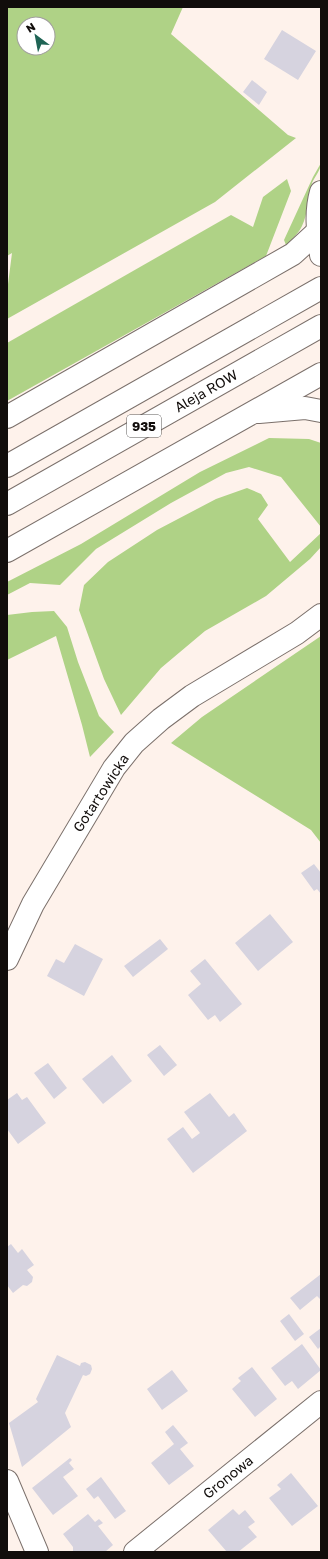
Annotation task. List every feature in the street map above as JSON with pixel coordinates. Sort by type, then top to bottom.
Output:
[{"type":"main road","points":[[321,192],[318,204],[318,231],[321,255]]},
{"type":"main road","points":[[7,417],[282,260],[302,247],[318,231]]},
{"type":"main road","name":"935","points":[[7,466],[321,288]]},
{"type":"main road","name":"Aleja ROW","points":[[7,504],[321,326]]},
{"type":"main road","points":[[7,552],[321,374]]},
{"type":"main road","points":[[250,413],[305,408],[321,411]]},
{"type":"main road","name":"Gotartowicka","points":[[7,959],[33,904],[114,768],[134,743],[156,723],[192,696],[297,633],[321,615]]},
{"type":"main road","name":"Gronowa","points":[[135,1552],[321,1402]]},
{"type":"main road","points":[[7,1481],[36,1552]]},
{"type":"green space","points":[[7,7],[183,7],[171,34],[288,135],[296,138],[215,202],[7,319],[7,292],[12,253],[7,256]]},
{"type":"green space","points":[[321,163],[319,171],[312,183],[306,216],[301,229],[286,245],[284,240]]},
{"type":"green space","points":[[287,179],[291,191],[266,256],[7,401],[7,343],[231,215],[253,227],[263,197]]},
{"type":"green space","points":[[269,438],[309,439],[321,443],[321,527],[281,477],[249,467],[226,473],[171,503],[96,549],[60,585],[30,583],[7,595],[7,582],[81,544],[200,472]]},
{"type":"green space","points":[[247,488],[261,494],[268,505],[258,519],[290,562],[321,533],[321,547],[310,559],[266,596],[205,631],[161,668],[121,715],[104,679],[79,610],[84,585],[108,562],[157,530],[216,499]]},
{"type":"green space","points":[[54,611],[67,627],[78,662],[99,716],[114,732],[90,757],[56,636],[7,660],[7,615]]},
{"type":"green space","points":[[321,636],[321,843],[311,830],[171,743],[202,717]]},
{"type":"building","points":[[282,30],[316,51],[298,80],[264,59]]},
{"type":"building","points":[[252,80],[267,92],[259,105],[243,92]]},
{"type":"building","points":[[314,864],[321,873],[321,894],[317,889],[314,891],[301,873]]},
{"type":"building","points":[[270,914],[293,942],[258,971],[235,943]]},
{"type":"building","points":[[160,939],[168,949],[133,977],[124,966]]},
{"type":"building","points":[[75,944],[103,959],[84,996],[47,976],[56,959],[64,963]]},
{"type":"building","points":[[205,959],[242,1004],[220,1022],[215,1015],[208,1020],[188,995],[201,984],[190,971]]},
{"type":"building","points":[[160,1045],[177,1065],[164,1076],[147,1055]]},
{"type":"building","points":[[112,1055],[132,1081],[103,1104],[82,1079]]},
{"type":"building","points":[[48,1063],[67,1088],[54,1099],[34,1073]]},
{"type":"building","points":[[17,1093],[22,1100],[27,1097],[46,1123],[18,1144],[7,1129],[7,1100]]},
{"type":"building","points":[[210,1093],[229,1117],[234,1113],[247,1131],[193,1173],[167,1139],[183,1127],[192,1139],[200,1133],[184,1112]]},
{"type":"building","points":[[11,1244],[18,1253],[22,1249],[34,1265],[27,1270],[33,1277],[32,1282],[27,1286],[23,1285],[13,1293],[7,1285],[7,1247]]},
{"type":"building","points":[[321,1274],[321,1298],[320,1299],[317,1296],[300,1310],[290,1298]]},
{"type":"building","points":[[289,1314],[304,1334],[295,1341],[280,1321]]},
{"type":"building","points":[[321,1328],[321,1346],[318,1349],[309,1337]]},
{"type":"building","points":[[302,1344],[321,1370],[298,1389],[292,1381],[285,1386],[271,1368]]},
{"type":"building","points":[[57,1355],[80,1366],[81,1363],[85,1362],[91,1365],[92,1369],[90,1374],[86,1376],[83,1375],[65,1413],[71,1427],[22,1467],[9,1423],[38,1402],[36,1399]]},
{"type":"building","points":[[252,1367],[277,1399],[255,1417],[232,1389],[241,1381],[238,1378]]},
{"type":"building","points":[[172,1370],[188,1391],[162,1410],[147,1389]]},
{"type":"building","points":[[173,1425],[188,1443],[180,1449],[194,1466],[169,1485],[151,1463],[174,1444],[165,1432]]},
{"type":"building","points":[[70,1458],[72,1460],[69,1463],[74,1469],[63,1477],[78,1496],[53,1515],[32,1488]]},
{"type":"building","points":[[291,1473],[318,1506],[292,1526],[269,1498],[281,1489],[277,1485]]},
{"type":"building","points":[[101,1477],[126,1511],[115,1519],[98,1496],[94,1499],[86,1489]]},
{"type":"building","points":[[233,1509],[239,1515],[245,1510],[255,1522],[248,1527],[257,1537],[238,1552],[227,1552],[208,1530]]},
{"type":"building","points":[[88,1514],[95,1522],[99,1519],[103,1523],[98,1526],[113,1545],[105,1552],[73,1552],[73,1547],[63,1534]]}]
